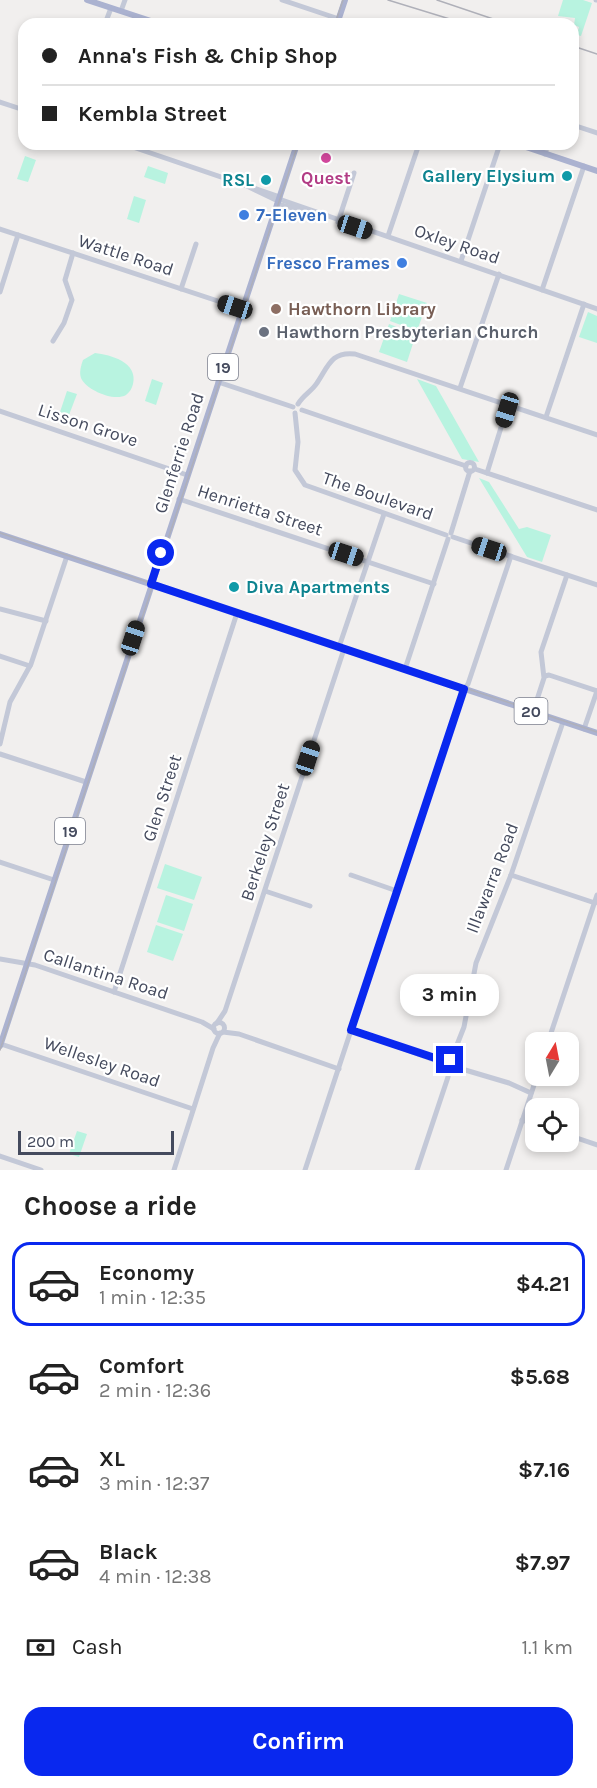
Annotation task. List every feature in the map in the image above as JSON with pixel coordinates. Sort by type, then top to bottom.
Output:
[{"type":"main road","points":[[87,0],[141,18]]},
{"type":"main road","points":[[339,18],[345,0]]},
{"type":"main road","name":"Glenferrie Road","points":[[0,1045],[295,150]]},
{"type":"main road","points":[[534,150],[597,171]]},
{"type":"main road","name":"20","points":[[0,534],[597,734]]},
{"type":"street","points":[[121,11],[125,0]]},
{"type":"street","points":[[282,0],[330,18]]},
{"type":"street","points":[[107,18],[111,8]]},
{"type":"street","points":[[0,102],[18,108]]},
{"type":"street","points":[[579,126],[597,133]]},
{"type":"street","name":"Oxley Road","points":[[142,150],[246,185],[278,200],[338,222],[388,236],[597,309]]},
{"type":"street","points":[[388,236],[417,150]]},
{"type":"street","points":[[461,261],[498,150]]},
{"type":"street","points":[[545,154],[546,150]]},
{"type":"street","points":[[543,290],[584,166]]},
{"type":"street","points":[[338,222],[354,173]]},
{"type":"street","name":"Wattle Road","points":[[0,229],[242,309]]},
{"type":"street","points":[[0,292],[18,235]]},
{"type":"street","points":[[181,289],[196,244]]},
{"type":"street","points":[[53,341],[64,323],[72,300],[65,280],[73,253]]},
{"type":"street","points":[[460,388],[499,274]]},
{"type":"street","points":[[546,417],[584,304]]},
{"type":"street","points":[[297,409],[317,384],[330,361],[345,354],[362,356],[597,435]]},
{"type":"street","points":[[218,382],[597,510]]},
{"type":"street","points":[[487,473],[508,405]]},
{"type":"street","name":"The Boulevard","points":[[297,409],[298,442],[295,470],[305,485],[384,514],[597,585]]},
{"type":"street","name":"Lisson Grove","points":[[0,411],[188,473]]},
{"type":"street","points":[[405,669],[470,469]]},
{"type":"street","name":"Henrietta Street","points":[[179,499],[434,584]]},
{"type":"street","name":"Berkeley Street","points":[[174,1170],[384,514]]},
{"type":"street","points":[[0,744],[5,707],[30,666],[67,556]]},
{"type":"street","points":[[305,1170],[464,689],[511,556]]},
{"type":"street","points":[[533,712],[544,676],[540,660],[541,652],[567,575]]},
{"type":"street","points":[[0,609],[46,621]]},
{"type":"street","name":"Glen Street","points":[[114,992],[237,613]]},
{"type":"street","points":[[0,656],[30,666]]},
{"type":"street","points":[[544,676],[597,691],[584,729]]},
{"type":"street","name":"Illawarra Road","points":[[417,1170],[465,1022],[476,963],[511,875],[563,722]]},
{"type":"street","points":[[0,754],[86,782]]},
{"type":"street","points":[[0,862],[54,880]]},
{"type":"street","points":[[511,875],[595,903]]},
{"type":"street","points":[[351,876],[397,891]]},
{"type":"street","points":[[265,891],[310,906]]},
{"type":"street","points":[[551,1032],[597,895]]},
{"type":"street","name":"Callantina Road","points":[[0,958],[114,992],[339,1067]]},
{"type":"street","points":[[351,1030],[532,1091]]},
{"type":"street","name":"Wellesley Road","points":[[0,1045],[193,1109]]},
{"type":"street","points":[[506,1170],[534,1086]]},
{"type":"street","points":[[579,1139],[597,1145]]},
{"type":"street","points":[[0,1156],[41,1170]]},
{"type":"green space","points":[[563,0],[583,0],[592,3],[581,36],[579,36],[579,18],[558,16]]},
{"type":"green space","points":[[25,156],[36,160],[28,182],[17,179]]},
{"type":"green space","points":[[148,166],[168,173],[165,184],[144,177]]},
{"type":"green space","points":[[134,196],[146,200],[139,223],[127,219]]},
{"type":"green space","points":[[399,294],[427,303],[417,331],[390,321]]},
{"type":"green space","points":[[588,312],[597,316],[597,343],[579,337]]},
{"type":"green space","points":[[389,324],[416,334],[407,362],[379,352]]},
{"type":"green space","points":[[95,353],[122,361],[131,370],[133,384],[126,395],[115,397],[101,394],[88,387],[81,378],[83,360]]},
{"type":"green space","points":[[152,379],[163,383],[156,405],[145,401]]},
{"type":"green space","points":[[417,379],[436,386],[479,462],[462,459]]},
{"type":"green space","points":[[67,391],[77,394],[69,415],[60,412]]},
{"type":"green space","points":[[479,478],[489,482],[519,529],[527,527],[551,535],[542,562],[527,557]]},
{"type":"green space","points":[[165,864],[202,877],[194,900],[157,888]]},
{"type":"green space","points":[[166,895],[193,904],[184,931],[157,922]]},
{"type":"green space","points":[[156,925],[183,934],[173,961],[147,952]]},
{"type":"green space","points":[[77,1131],[87,1134],[79,1157],[69,1154]]},
{"type":"tram line","points":[[337,18],[343,0]]},
{"type":"tram line","points":[[0,1050],[296,150]]},
{"type":"tram line","points":[[0,533],[597,732]]},
{"type":"railway","points":[[388,0],[446,18]]},
{"type":"railway","points":[[437,0],[490,18]]},
{"type":"railway","points":[[579,48],[597,54]]},
{"type":"place","name":"Quest","points":[[326,158]]},
{"type":"place","name":"Gallery Elysium","points":[[567,176]]},
{"type":"place","name":"RSL","points":[[266,180]]},
{"type":"place","name":"7-Eleven","points":[[244,215]]},
{"type":"place","name":"Fresco Frames","points":[[402,263]]},
{"type":"place","name":"Hawthorn Library","points":[[276,309]]},
{"type":"place","name":"Hawthorn Presbyterian Church","points":[[264,332]]},
{"type":"place","name":"Diva Apartments","points":[[234,587]]},
{"type":"route","points":[[161,553],[151,584],[464,689],[351,1030],[435,1058],[450,1060]]}]
